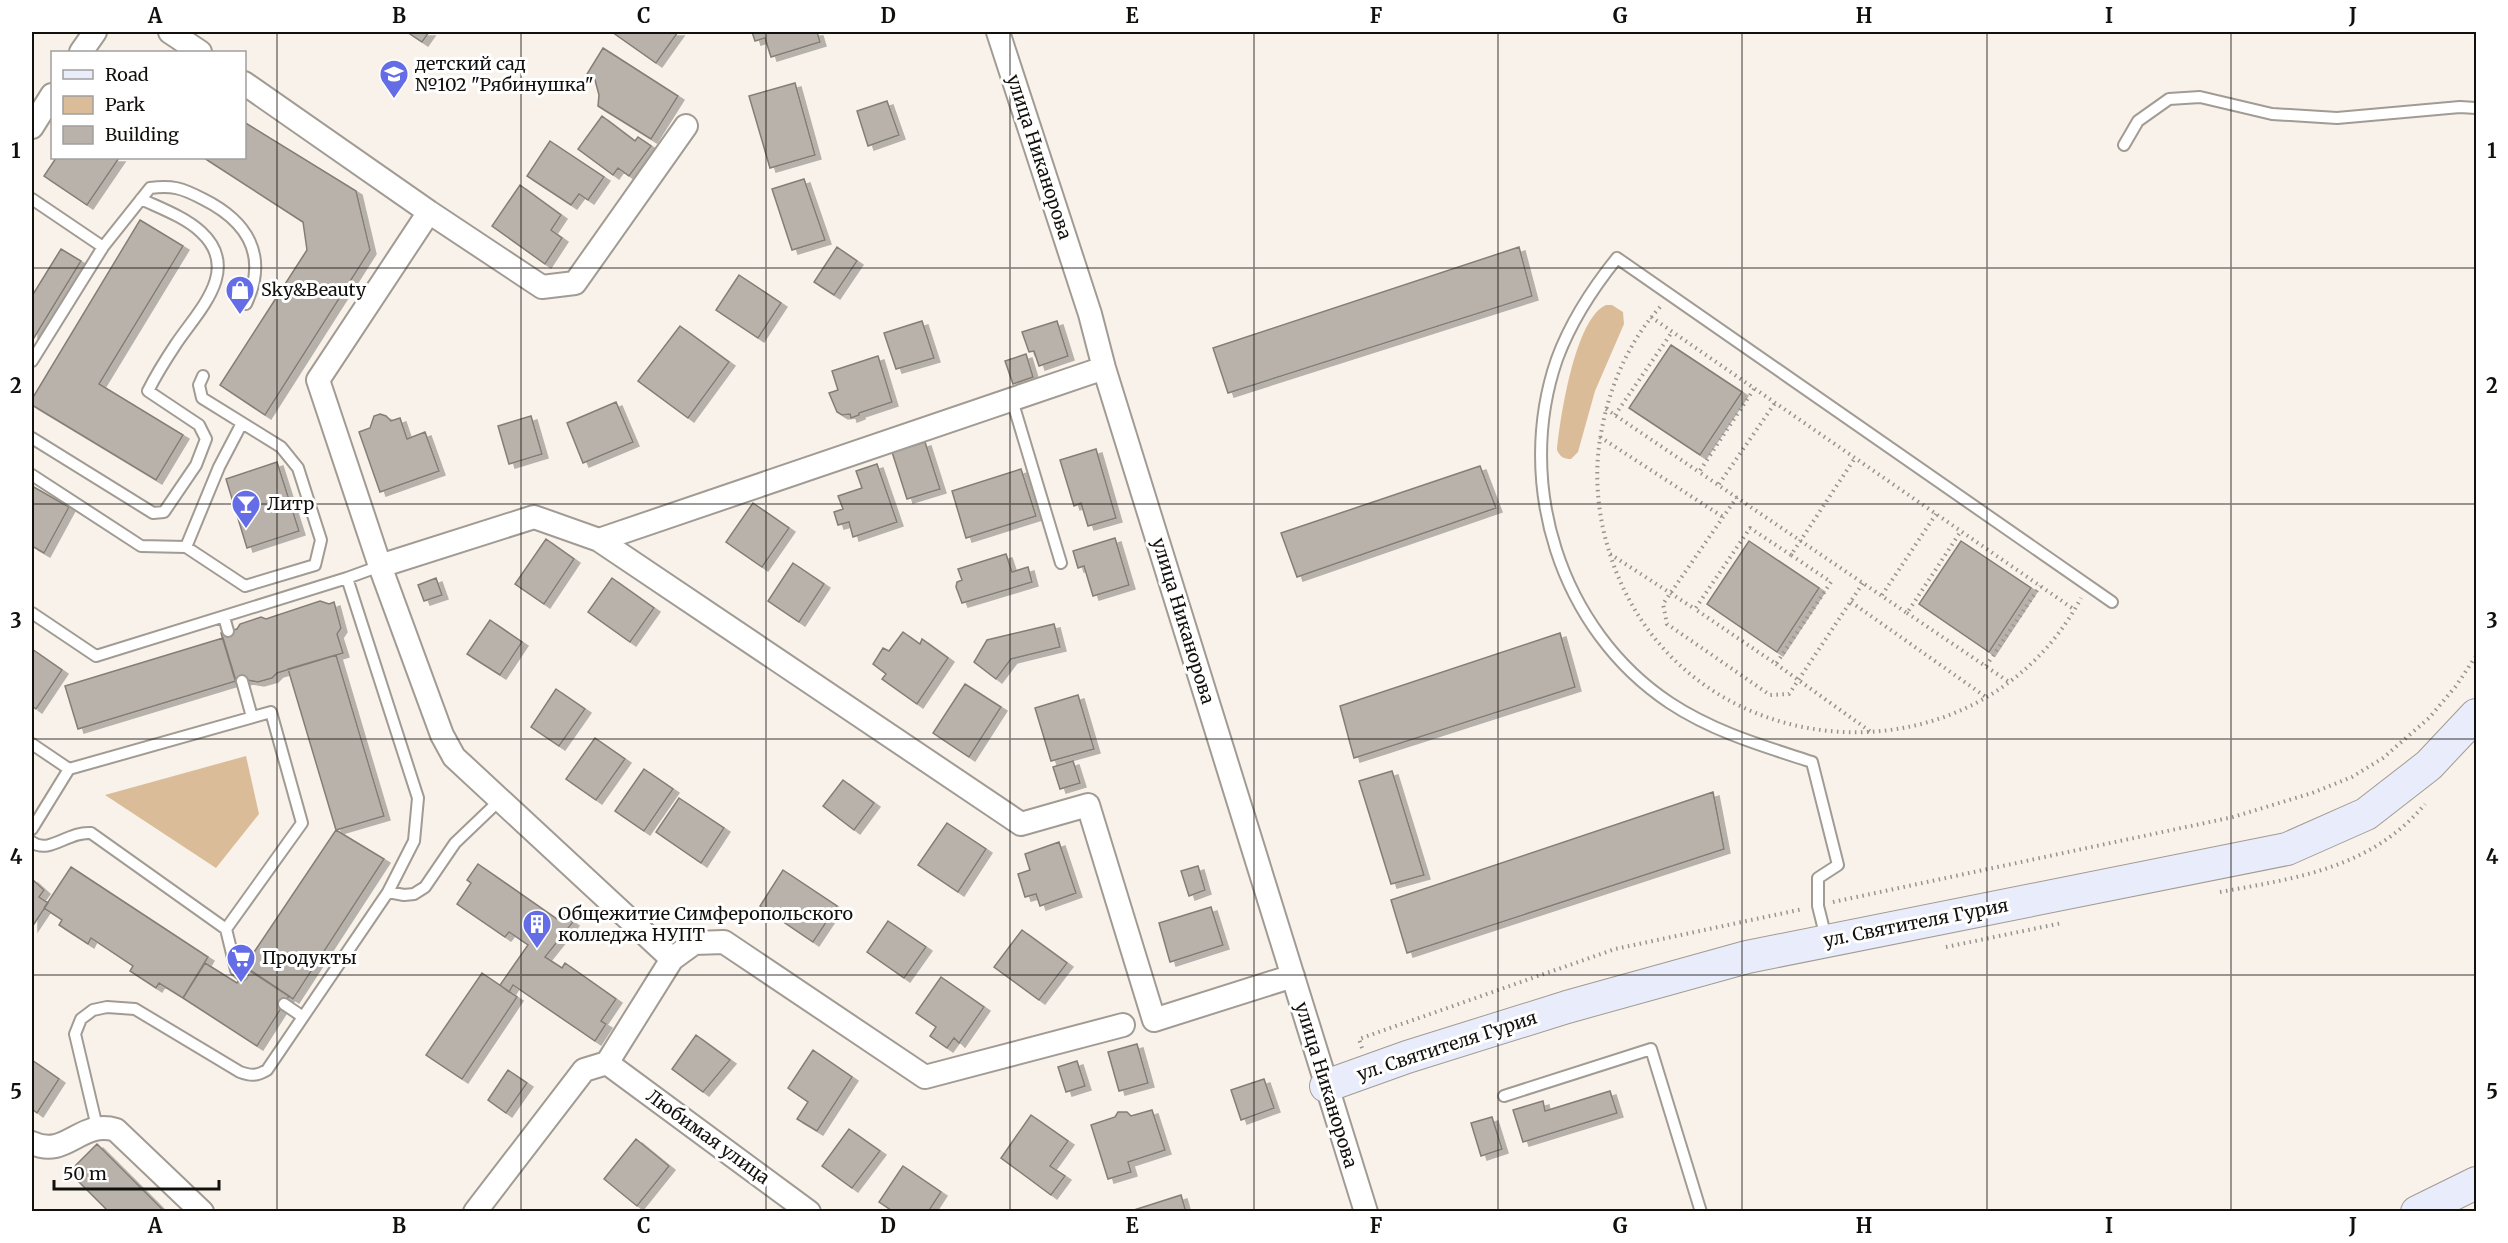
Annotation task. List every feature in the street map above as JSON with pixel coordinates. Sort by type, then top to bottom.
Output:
[{"type":"street","points":[[82,51],[95,32]]},
{"type":"street","points":[[170,32],[198,51]]},
{"type":"street","name":"улица Никанорова","points":[[998,32],[1090,314],[1104,368],[1366,1212]]},
{"type":"street","points":[[246,84],[429,212],[542,286],[575,283],[687,126]]},
{"type":"street","points":[[32,127],[51,97]]},
{"type":"street","points":[[429,212],[318,380],[380,566],[442,735],[454,757],[672,959]]},
{"type":"street","points":[[599,540],[1104,368]]},
{"type":"street","points":[[380,566],[534,517],[599,540],[1021,824],[1089,805],[1154,1020],[1293,976]]},
{"type":"street","name":"ул. Святителя Гурия","points":[[1326,1086],[1407,1057],[1567,1006],[1747,957],[2287,849],[2366,814],[2429,765],[2476,715]]},
{"type":"street","points":[[476,1212],[584,1070],[607,1063],[672,959],[694,943],[724,942],[925,1077],[1123,1025]]},
{"type":"street","name":"Любимая улица","points":[[607,1063],[809,1212]]},
{"type":"street","points":[[32,1143],[52,1146],[67,1143],[97,1127],[116,1130],[202,1212]]},
{"type":"street","points":[[2417,1212],[2476,1183]]},
{"type":"lane","points":[[2124,145],[2138,121],[2169,99],[2200,97],[2272,114],[2337,118],[2460,107],[2476,108]]},
{"type":"lane","points":[[32,361],[103,247],[150,188],[169,185],[219,207],[235,219],[253,246],[255,259],[253,289],[246,304]]},
{"type":"lane","points":[[32,438],[153,513],[164,512],[196,465],[206,440],[199,425],[148,392],[176,344],[209,298],[218,272],[216,254],[201,232],[141,199]]},
{"type":"lane","points":[[32,200],[103,247]]},
{"type":"lane","points":[[1826,941],[1818,906],[1818,878],[1838,865],[1812,762],[1721,732],[1669,702],[1645,684],[1610,648],[1586,616],[1571,589],[1550,533],[1541,475],[1542,426],[1549,387],[1568,331],[1599,281],[1617,258],[2112,602]]},
{"type":"lane","points":[[32,475],[141,546],[186,547],[245,586],[315,565],[321,540],[298,468],[281,447],[202,398],[199,385],[203,376]]},
{"type":"lane","points":[[1012,400],[1061,563]]},
{"type":"lane","points":[[186,547],[219,467],[242,423]]},
{"type":"lane","points":[[32,613],[96,656],[380,566]]},
{"type":"lane","points":[[97,1127],[75,1034],[81,1019],[93,1010],[121,1006],[135,1009],[240,1072],[250,1076],[259,1075],[267,1070],[388,892],[414,841],[418,798],[347,578]]},
{"type":"lane","points":[[224,617],[228,631]]},
{"type":"lane","points":[[242,681],[252,717]]},
{"type":"lane","points":[[32,829],[69,769],[271,712],[302,823],[226,929]]},
{"type":"lane","points":[[32,744],[69,769]]},
{"type":"lane","points":[[388,892],[404,896],[414,894],[425,887],[455,843],[501,799]]},
{"type":"lane","points":[[32,842],[38,847],[48,846],[80,832],[91,834],[226,929],[236,970],[242,975]]},
{"type":"lane","points":[[284,1004],[303,1017]]},
{"type":"lane","points":[[1504,1096],[1650,1049],[1701,1212]]},
{"type":"path","points":[[1671,294],[1651,317],[1619,370],[1606,409],[1600,437],[1597,489],[1601,520],[1610,554],[1632,606],[1670,655],[1717,694],[1770,719],[1827,732],[1872,733],[1914,727],[1941,719],[1986,697],[2009,682],[2039,656],[2074,610],[2088,584]]},
{"type":"path","points":[[1651,317],[2074,610]]},
{"type":"path","points":[[1615,415],[1672,332]]},
{"type":"path","points":[[1700,472],[1754,389]]},
{"type":"path","points":[[1719,484],[1775,403]]},
{"type":"path","points":[[1606,409],[2009,682]]},
{"type":"path","points":[[1600,437],[1723,517]]},
{"type":"path","points":[[1791,555],[1855,458]]},
{"type":"path","points":[[1737,497],[1663,604],[1667,624],[1770,695],[1789,694],[1864,583]]},
{"type":"path","points":[[1881,596],[1936,514]]},
{"type":"path","points":[[1695,609],[1750,528],[1831,582],[1776,664]]},
{"type":"path","points":[[1907,613],[1961,531]]},
{"type":"path","points":[[1610,554],[1776,664],[1872,733]]},
{"type":"path","points":[[1986,666],[2040,586]]},
{"type":"path","points":[[1851,602],[1986,697]]},
{"type":"path","points":[[1362,1049],[1359,1039],[1615,950],[2233,817],[2312,793],[2352,777],[2383,758],[2429,718],[2456,686],[2476,656]]},
{"type":"green space","points":[[1606,305],[1612,305],[1623,312],[1624,324],[1595,391],[1578,452],[1571,459],[1566,459],[1557,450],[1571,371],[1586,329],[1595,314]]},
{"type":"green space","points":[[246,756],[259,814],[216,868],[105,795]]},
{"type":"building","points":[[407,32],[429,32],[422,42]]},
{"type":"building","points":[[612,32],[678,32],[656,63]]},
{"type":"building","points":[[752,32],[817,32],[820,42],[771,57],[765,38],[755,41]]},
{"type":"building","points":[[603,48],[678,96],[651,139],[598,106],[599,95],[595,80],[587,74]]},
{"type":"building","points":[[795,83],[815,155],[770,168],[749,96]]},
{"type":"building","points":[[887,101],[899,135],[868,146],[857,111]]},
{"type":"building","points":[[602,116],[635,141],[638,137],[651,146],[629,176],[618,168],[613,175],[578,149]]},
{"type":"building","points":[[246,123],[356,191],[370,250],[265,415],[220,385],[307,250],[303,222],[206,159],[246,159]]},
{"type":"building","points":[[550,141],[604,177],[588,200],[579,194],[571,205],[527,176]]},
{"type":"building","points":[[55,159],[118,159],[87,205],[44,176]]},
{"type":"building","points":[[804,179],[825,240],[792,250],[772,189]]},
{"type":"building","points":[[520,185],[561,215],[551,230],[562,238],[545,264],[492,226]]},
{"type":"building","points":[[140,220],[183,246],[99,384],[183,435],[156,480],[32,405],[32,399]]},
{"type":"building","points":[[837,247],[857,261],[834,295],[814,282]]},
{"type":"building","points":[[1519,247],[1532,296],[1228,393],[1213,348]]},
{"type":"building","points":[[61,249],[81,261],[32,341],[32,296]]},
{"type":"building","points":[[739,275],[781,303],[758,338],[716,310]]},
{"type":"building","points":[[922,321],[934,358],[896,369],[884,333]]},
{"type":"building","points":[[1057,321],[1068,356],[1039,366],[1034,351],[1029,352],[1022,332]]},
{"type":"building","points":[[680,326],[729,362],[688,418],[638,381]]},
{"type":"building","points":[[1671,345],[1742,392],[1700,455],[1629,408]]},
{"type":"building","points":[[1026,354],[1033,377],[1013,384],[1005,361]]},
{"type":"building","points":[[878,356],[892,402],[851,418],[850,414],[842,415],[837,412],[829,393],[838,390],[832,371]]},
{"type":"building","points":[[616,402],[633,442],[583,463],[567,423]]},
{"type":"building","points":[[380,414],[391,421],[400,418],[407,439],[425,432],[439,471],[380,492],[359,432],[370,428],[374,416]]},
{"type":"building","points":[[531,416],[542,454],[509,464],[498,426]]},
{"type":"building","points":[[925,442],[940,489],[907,499],[892,452]]},
{"type":"building","points":[[1096,449],[1116,518],[1088,526],[1081,503],[1074,506],[1060,460]]},
{"type":"building","points":[[277,462],[299,531],[247,548],[226,479]]},
{"type":"building","points":[[877,464],[897,522],[853,537],[849,522],[838,525],[834,512],[843,509],[838,496],[862,488],[856,471]]},
{"type":"building","points":[[1480,466],[1496,508],[1297,577],[1281,533]]},
{"type":"building","points":[[1021,469],[1036,516],[966,538],[952,491]]},
{"type":"building","points":[[32,486],[69,507],[44,553],[32,546]]},
{"type":"building","points":[[753,503],[789,528],[762,567],[726,542]]},
{"type":"building","points":[[1115,538],[1129,585],[1093,596],[1084,566],[1078,568],[1073,551]]},
{"type":"building","points":[[546,539],[574,559],[544,604],[515,584]]},
{"type":"building","points":[[1749,541],[1819,588],[1777,652],[1707,604]]},
{"type":"building","points":[[1961,541],[2031,588],[1989,652],[1919,604]]},
{"type":"building","points":[[1006,554],[1012,572],[1028,567],[1032,582],[962,603],[956,587],[957,582],[962,580],[958,569]]},
{"type":"building","points":[[793,563],[824,584],[799,622],[768,601]]},
{"type":"building","points":[[436,578],[442,595],[424,601],[418,585]]},
{"type":"building","points":[[612,578],[654,608],[630,642],[588,612]]},
{"type":"building","points":[[320,601],[329,604],[334,602],[341,628],[337,634],[343,653],[277,673],[272,678],[258,682],[247,680],[236,683],[221,633],[237,629],[240,624],[261,617],[266,619]]},
{"type":"building","points":[[490,620],[522,642],[500,675],[467,654]]},
{"type":"building","points":[[1054,624],[1060,647],[1011,659],[996,679],[974,662],[987,640]]},
{"type":"building","points":[[903,632],[920,644],[922,639],[948,658],[917,704],[882,679],[886,674],[873,664],[883,648],[889,651]]},
{"type":"building","points":[[1560,633],[1575,687],[1354,758],[1340,706]]},
{"type":"building","points":[[223,638],[236,681],[78,729],[65,686]]},
{"type":"building","points":[[32,649],[62,670],[36,709],[32,706]]},
{"type":"building","points":[[336,655],[384,816],[336,830],[288,669]]},
{"type":"building","points":[[965,684],[1001,707],[969,757],[933,733]]},
{"type":"building","points":[[556,689],[585,709],[559,746],[531,727]]},
{"type":"building","points":[[1078,695],[1094,749],[1051,761],[1035,708]]},
{"type":"building","points":[[595,738],[625,759],[596,800],[566,779]]},
{"type":"building","points":[[1073,761],[1080,783],[1060,789],[1053,767]]},
{"type":"building","points":[[644,769],[673,789],[644,831],[615,811]]},
{"type":"building","points":[[1392,771],[1424,875],[1391,884],[1359,781]]},
{"type":"building","points":[[843,780],[874,803],[854,830],[823,806]]},
{"type":"building","points":[[1713,792],[1724,849],[1407,953],[1391,900]]},
{"type":"building","points":[[679,798],[724,828],[701,863],[656,832]]},
{"type":"building","points":[[947,823],[986,849],[958,892],[918,865]]},
{"type":"building","points":[[336,830],[384,859],[293,999],[244,967]]},
{"type":"building","points":[[1059,842],[1076,893],[1040,906],[1036,894],[1025,897],[1018,874],[1030,870],[1025,854]]},
{"type":"building","name":"Общежитие Симферопольского колледжа НУПТ","points":[[478,864],[557,919],[561,913],[573,922],[545,957],[562,968],[565,963],[616,999],[601,1021],[606,1024],[595,1041],[513,985],[509,992],[500,985],[528,945],[509,932],[505,937],[457,904],[471,883],[467,880]]},
{"type":"building","points":[[1198,866],[1205,890],[1189,896],[1181,871]]},
{"type":"building","points":[[71,867],[208,957],[183,998],[159,983],[156,988],[130,971],[133,966],[91,938],[88,944],[59,925],[62,920],[44,908]]},
{"type":"building","points":[[783,870],[837,906],[813,942],[760,906]]},
{"type":"building","points":[[32,879],[44,890],[39,897],[48,903],[32,927]]},
{"type":"building","points":[[1211,907],[1223,945],[1170,962],[1159,923]]},
{"type":"building","points":[[888,921],[926,947],[904,978],[867,952]]},
{"type":"building","points":[[1022,930],[1067,963],[1039,1000],[994,967]]},
{"type":"building","points":[[205,963],[237,983],[247,968],[289,996],[257,1046],[183,998]]},
{"type":"building","points":[[482,973],[517,997],[462,1079],[426,1055]]},
{"type":"building","points":[[941,977],[984,1007],[959,1043],[954,1038],[947,1048],[930,1036],[936,1027],[916,1013]]},
{"type":"building","points":[[696,1035],[730,1060],[703,1092],[672,1069]]},
{"type":"building","points":[[1137,1044],[1148,1083],[1119,1091],[1108,1052]]},
{"type":"building","points":[[813,1050],[852,1077],[817,1131],[797,1119],[808,1102],[788,1088]]},
{"type":"building","points":[[32,1060],[59,1079],[37,1113],[32,1109]]},
{"type":"building","points":[[1077,1061],[1085,1086],[1066,1092],[1058,1067]]},
{"type":"building","points":[[508,1070],[527,1083],[506,1113],[488,1100]]},
{"type":"building","points":[[1264,1079],[1274,1108],[1241,1120],[1231,1090]]},
{"type":"building","points":[[1610,1091],[1617,1113],[1523,1142],[1513,1110],[1543,1101],[1545,1111]]},
{"type":"building","points":[[1152,1110],[1165,1150],[1128,1162],[1131,1172],[1108,1179],[1091,1125],[1115,1117],[1118,1112],[1127,1112],[1131,1116]]},
{"type":"building","points":[[1031,1115],[1068,1141],[1050,1166],[1065,1176],[1051,1195],[1001,1158]]},
{"type":"building","points":[[1492,1117],[1502,1149],[1481,1156],[1471,1123]]},
{"type":"building","points":[[849,1129],[880,1151],[852,1188],[822,1166]]},
{"type":"building","points":[[636,1139],[669,1166],[637,1206],[604,1179]]},
{"type":"building","points":[[97,1144],[165,1212],[109,1212],[69,1172]]},
{"type":"building","points":[[903,1166],[941,1192],[928,1212],[894,1212],[879,1202]]},
{"type":"building","points":[[1181,1195],[1186,1212],[1135,1212],[1134,1210]]},
{"type":"place","name":"детский сад №102 \"Рябинушка\"","points":[[394,100]]},
{"type":"place","name":"Sky&Beauty","points":[[240,316]]},
{"type":"place","name":"Литр","points":[[246,530]]},
{"type":"place","name":"Общежитие Симферопольского колледжа НУПТ","points":[[537,950]]},
{"type":"place","name":"Продукты","points":[[241,984]]}]
